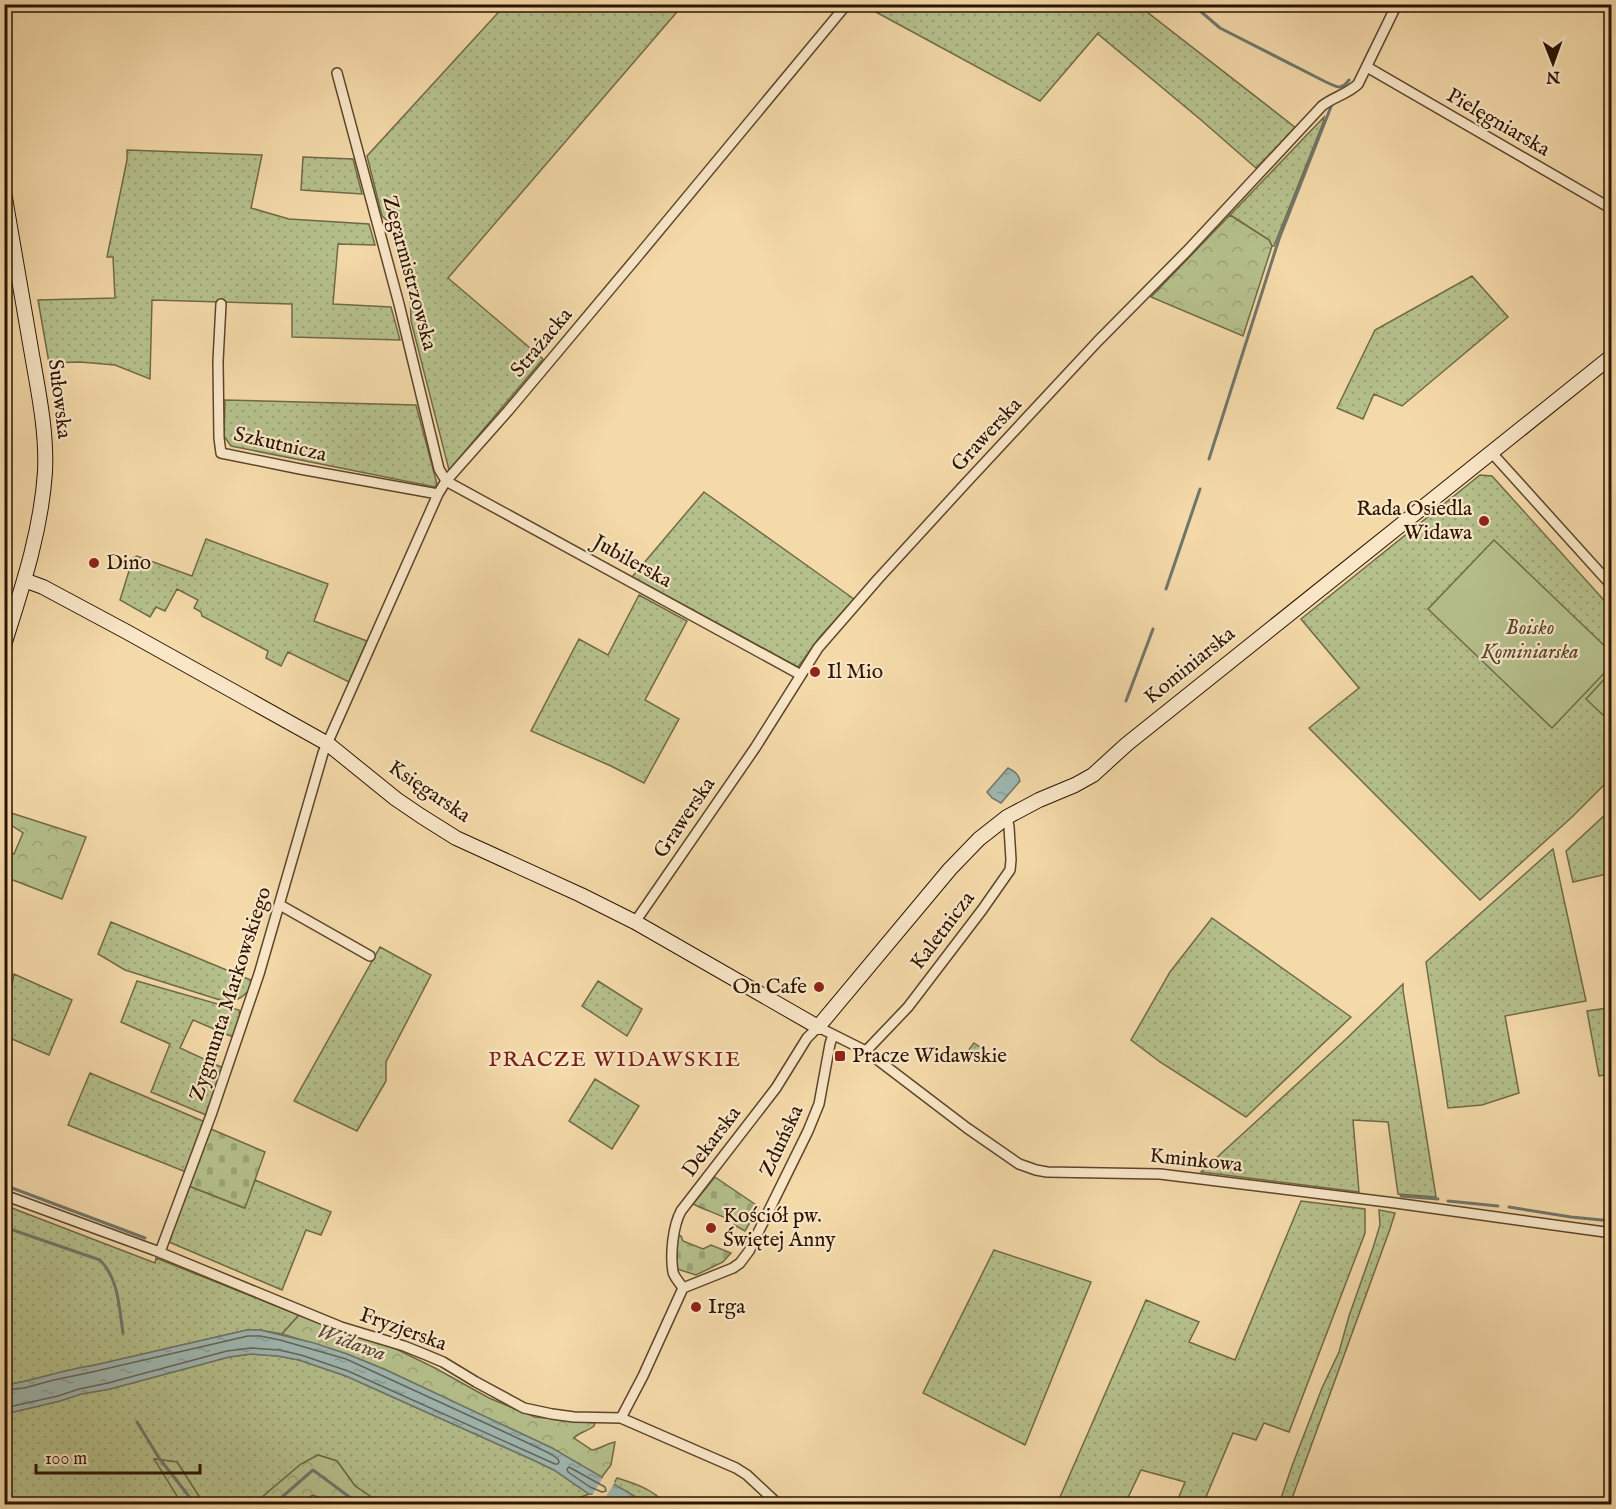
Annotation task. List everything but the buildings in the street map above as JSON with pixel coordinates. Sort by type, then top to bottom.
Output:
[{"type":"street","name":"Strażacka","points":[[328,744],[438,494],[446,481],[696,188],[847,4]]},
{"type":"street","name":"Grawerska","points":[[635,922],[755,748],[818,648],[1098,341],[1187,251],[1323,106],[1355,87],[1367,68],[1397,4]]},
{"type":"street","name":"Pielęgniarska","points":[[1367,68],[1611,209]]},
{"type":"street","name":"Zegarmistrzowska","points":[[337,73],[399,304],[439,469],[446,481]]},
{"type":"street","name":"Sułowska","points":[[4,192],[39,396],[45,469],[34,547],[4,645]]},
{"type":"street","name":"Szkutnicza","points":[[221,304],[218,372],[221,453],[311,472],[438,494]]},
{"type":"street","name":"Kominiarska","points":[[818,1027],[950,869],[979,840],[1007,817],[1093,776],[1127,744],[1611,356]]},
{"type":"street","points":[[1491,452],[1611,586]]},
{"type":"street","name":"Jubilerska","points":[[446,481],[801,675]]},
{"type":"street","name":"Księgarska","points":[[24,580],[43,587],[127,632],[328,744],[396,799],[456,838],[635,922],[818,1027]]},
{"type":"street","name":"Zygmunta Markowskiego","points":[[160,1252],[259,974],[323,753],[328,744]]},
{"type":"street","name":"Kaletnicza","points":[[868,1048],[908,1007],[1010,870],[1007,817]]},
{"type":"street","points":[[280,905],[370,956]]},
{"type":"street","name":"Kminkowa","points":[[818,1027],[868,1048],[967,1128],[1019,1164],[1036,1170],[1160,1174],[1611,1233]]},
{"type":"street","name":"Dekarska","points":[[683,1288],[674,1274],[674,1237],[677,1218],[681,1210],[770,1095],[807,1038],[818,1027]]},
{"type":"street","name":"Zduńska","points":[[683,1288],[733,1268],[749,1251],[819,1104],[833,1035]]},
{"type":"street","name":"Fryzjerska","points":[[4,1195],[160,1252],[341,1327],[424,1354],[443,1362],[524,1407],[552,1414],[621,1418],[736,1468],[747,1475],[778,1504]]},
{"type":"street","points":[[621,1418],[683,1288]]},
{"type":"green space","points":[[506,4],[683,5],[448,278],[543,359],[449,470],[411,321],[410,289],[391,224],[382,216],[367,156]]},
{"type":"green space","points":[[863,5],[1138,5],[1296,128],[1256,168],[1098,34],[1099,32],[1040,101]]},
{"type":"green space","points":[[1324,117],[1274,246],[1272,246],[1269,240],[1230,215]]},
{"type":"green space","points":[[127,150],[262,155],[251,208],[289,219],[369,224],[375,245],[338,244],[333,304],[391,307],[400,340],[292,337],[292,304],[152,300],[150,379],[115,365],[80,362],[49,363],[38,300],[115,298],[113,257],[107,257],[127,160]]},
{"type":"green space","points":[[303,157],[353,159],[362,194],[301,190]]},
{"type":"green space","points":[[1230,215],[1269,240],[1272,246],[1243,336],[1151,297]]},
{"type":"green space","points":[[1472,276],[1508,317],[1402,406],[1374,394],[1363,419],[1337,408],[1375,330]]},
{"type":"green space","points":[[225,400],[416,405],[437,484],[435,487],[231,446],[224,436]]},
{"type":"green space","name":"Boisko Kominiarska","points":[[1480,475],[1492,476],[1611,608],[1611,778],[1572,817],[1480,900],[1309,728],[1359,688],[1301,619]]},
{"type":"green space","points":[[704,492],[854,599],[819,638],[798,667],[632,577]]},
{"type":"green space","points":[[206,539],[328,584],[314,621],[367,641],[349,682],[288,652],[281,666],[266,658],[268,651],[202,616],[201,612],[194,608],[198,600],[177,589],[165,611],[156,607],[150,617],[120,600],[133,558],[137,556],[192,576]]},
{"type":"green space","name":"Boisko Kominiarska","points":[[1494,540],[1611,652],[1611,666],[1552,728],[1428,609]]},
{"type":"green space","points":[[639,595],[687,621],[645,700],[679,719],[644,783],[531,731],[579,639],[608,655]]},
{"type":"green space","points":[[1611,672],[1611,705],[1603,715],[1586,699]]},
{"type":"green space","points":[[5,811],[86,837],[62,899],[5,877],[5,852],[14,854],[23,833],[5,821]]},
{"type":"green space","points":[[1607,813],[1611,836],[1611,873],[1573,882],[1566,851]]},
{"type":"green space","points":[[1553,849],[1586,1001],[1505,1016],[1519,1093],[1482,1105],[1448,1108],[1426,962]]},
{"type":"green space","points":[[1212,918],[1351,1017],[1246,1117],[1160,1062],[1131,1040],[1170,972]]},
{"type":"green space","points":[[111,922],[253,981],[252,985],[242,997],[226,1001],[125,970],[98,954]]},
{"type":"green space","points":[[380,947],[431,975],[386,1062],[386,1081],[357,1131],[294,1101]]},
{"type":"green space","points":[[14,974],[72,1000],[49,1055],[5,1036],[5,1019]]},
{"type":"green space","points":[[137,981],[239,1010],[240,1019],[233,1037],[193,1020],[180,1048],[223,1068],[206,1115],[151,1092],[170,1044],[121,1022]]},
{"type":"green space","points":[[598,981],[642,1009],[627,1036],[582,1006]]},
{"type":"green space","points":[[1403,984],[1436,1197],[1398,1194],[1388,1122],[1353,1120],[1359,1192],[1201,1172],[1345,1040]]},
{"type":"green space","points":[[1607,1008],[1611,1030],[1611,1074],[1599,1076],[1587,1011]]},
{"type":"green space","points":[[974,1043],[990,1054],[985,1062],[969,1057],[968,1051]]},
{"type":"green space","points":[[90,1073],[205,1122],[186,1172],[68,1125]]},
{"type":"green space","points":[[595,1079],[639,1106],[612,1149],[569,1121]]},
{"type":"green space","points":[[211,1129],[265,1152],[245,1208],[189,1186]]},
{"type":"green space","points":[[715,1177],[759,1207],[745,1231],[730,1220],[693,1204]]},
{"type":"green space","points":[[255,1180],[331,1212],[321,1235],[306,1230],[282,1290],[169,1242],[189,1186],[244,1208]]},
{"type":"green space","points":[[1301,1201],[1365,1209],[1365,1233],[1289,1432],[1264,1423],[1256,1440],[1233,1433],[1203,1504],[1176,1504],[1185,1482],[1141,1470],[1125,1504],[1057,1504],[1146,1300],[1199,1322],[1189,1342],[1235,1360]]},
{"type":"green space","points":[[4,1205],[155,1263],[156,1258],[299,1315],[282,1334],[247,1330],[5,1385]]},
{"type":"green space","points":[[1379,1210],[1395,1213],[1390,1229],[1290,1504],[1279,1504],[1322,1388],[1339,1352],[1380,1225]]},
{"type":"green space","points":[[677,1235],[681,1236],[683,1241],[703,1249],[711,1245],[731,1253],[723,1262],[696,1275],[677,1269]]},
{"type":"green space","points":[[994,1250],[1091,1282],[1025,1445],[923,1393]]},
{"type":"green space","points":[[299,1315],[390,1346],[489,1398],[535,1417],[595,1423],[592,1428],[574,1438],[592,1450],[615,1442],[611,1465],[601,1478],[552,1448],[386,1370],[347,1354],[282,1334]]},
{"type":"green space","points":[[251,1354],[299,1360],[346,1376],[554,1470],[589,1494],[576,1499],[581,1504],[382,1504],[355,1486],[337,1461],[318,1455],[301,1464],[254,1504],[204,1504],[177,1462],[155,1459],[182,1504],[16,1504],[5,1482],[4,1414],[229,1357]]},
{"type":"green space","points":[[318,1455],[337,1461],[355,1486],[382,1504],[335,1504],[313,1495],[296,1504],[254,1504],[301,1464]]},
{"type":"green space","points":[[154,1459],[177,1462],[204,1504],[182,1504]]},
{"type":"green space","points":[[617,1478],[649,1491],[666,1504],[648,1504],[613,1485]]},
{"type":"water","points":[[1008,768],[1019,776],[1020,781],[1001,803],[987,792]]},
{"type":"water","points":[[247,1330],[260,1330],[314,1343],[386,1370],[552,1448],[648,1504],[606,1504],[599,1497],[589,1494],[554,1470],[531,1459],[346,1376],[299,1360],[278,1356],[251,1354],[229,1357],[5,1414],[5,1385]]},
{"type":"pier","points":[[604,1476],[615,1482],[602,1503],[591,1497]]},
{"type":"waterway","points":[[1192,4],[1220,28],[1326,82],[1341,87],[1349,80]]},
{"type":"waterway","points":[[1209,459],[1279,239],[1332,104]]},
{"type":"waterway","points":[[1166,589],[1200,489]]},
{"type":"waterway","points":[[1126,701],[1153,629]]},
{"type":"waterway","points":[[12,1188],[145,1238]]},
{"type":"waterway","points":[[1401,1196],[1438,1199]]},
{"type":"waterway","points":[[1448,1201],[1498,1206]]},
{"type":"waterway","points":[[1509,1207],[1612,1221]]},
{"type":"waterway","points":[[4,1227],[100,1260],[115,1285],[123,1333]]},
{"type":"waterway","points":[[137,1422],[159,1458],[195,1504]]},
{"type":"waterway","points":[[274,1504],[313,1470],[359,1504]]},
{"type":"place","name":"Rada Osiedla Widawa","points":[[1484,521]]},
{"type":"place","name":"Dino","points":[[94,563]]},
{"type":"place","name":"Il Mio","points":[[815,672]]},
{"type":"place","name":"On Cafe","points":[[819,987]]},
{"type":"place","name":"Pracze Widawskie","points":[[840,1056]]},
{"type":"place","name":"Kościół pw. Świętej Anny","points":[[711,1228]]},
{"type":"place","name":"Irga","points":[[696,1307]]},
{"type":"district","name":"PRACZE WIDAWSKIE","points":[[615,1060]]},
{"type":"water label","name":"Widawa","points":[[351,1343]]}]
